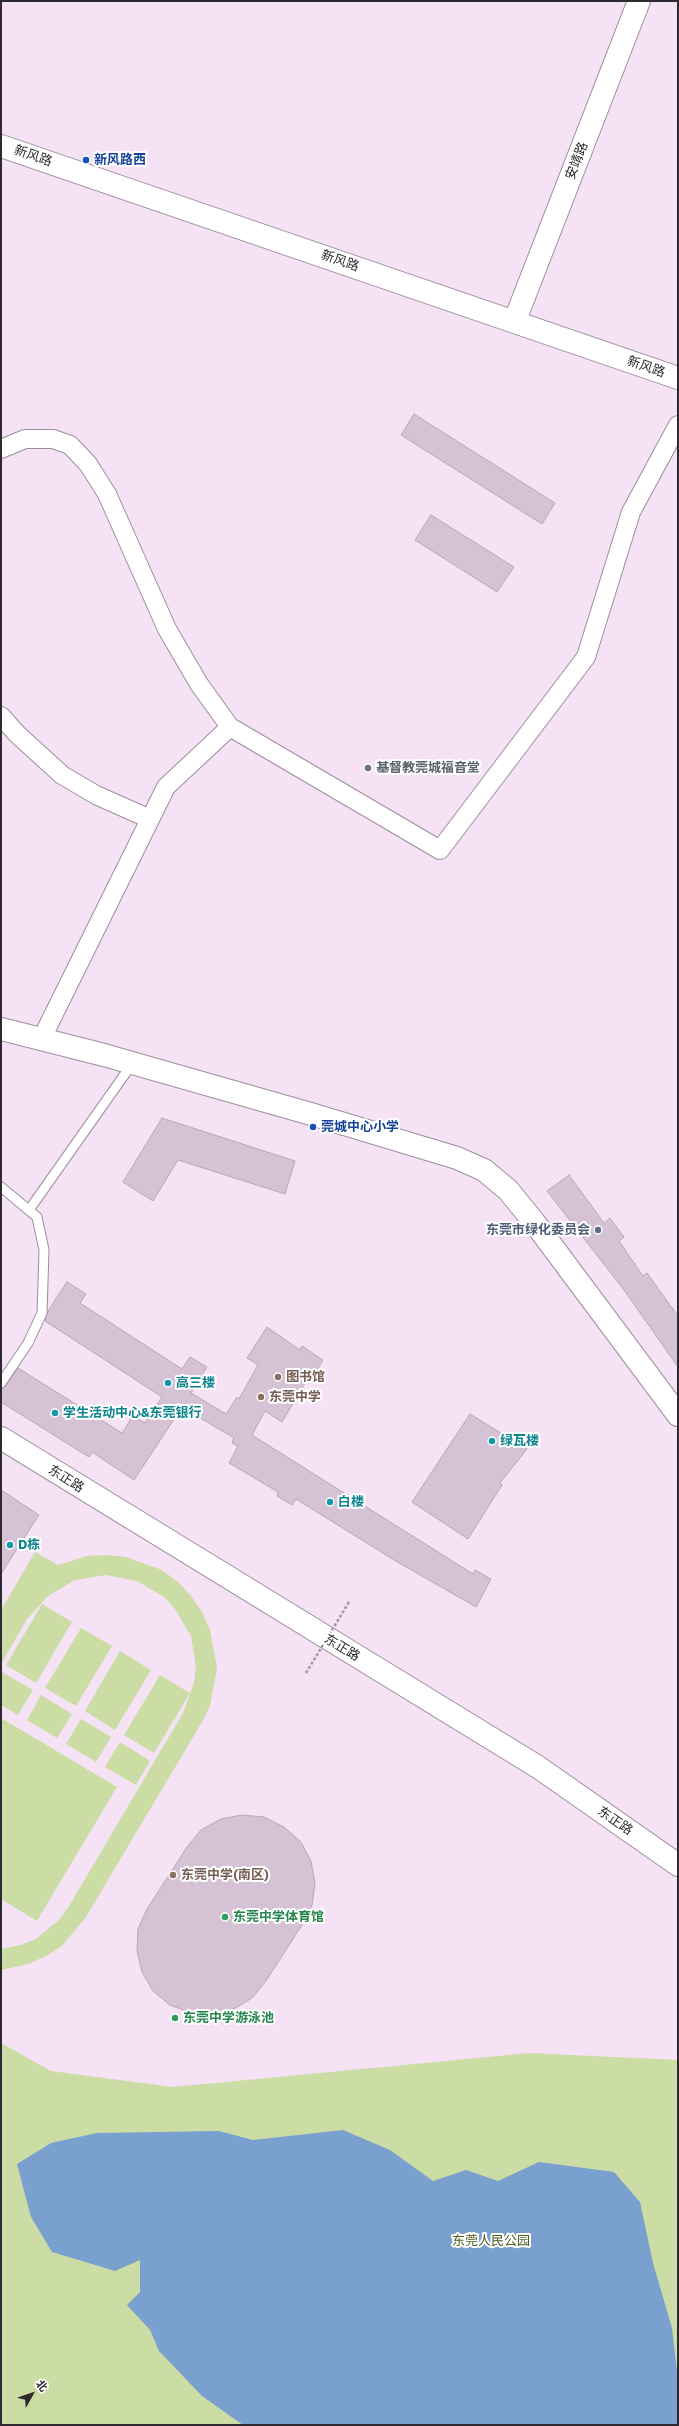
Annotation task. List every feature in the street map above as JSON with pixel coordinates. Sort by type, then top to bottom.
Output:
[{"type":"street","name":"安靖路","points":[[515,320],[639,1]]},
{"type":"street","name":"新风路","points":[[1,146],[515,320],[678,378]]},
{"type":"street","points":[[1,449],[25,439],[53,439],[70,446],[88,464],[106,494],[168,628],[199,684],[230,727],[440,850],[586,657],[631,512],[678,425]]},
{"type":"street","points":[[1,716],[17,734],[62,775],[96,795],[150,819]]},
{"type":"street","points":[[41,1040],[166,787],[230,727]]},
{"type":"street","points":[[1,1029],[132,1063],[456,1158],[484,1170],[508,1190],[534,1222],[678,1415]]},
{"type":"street","name":"东正路","points":[[1,1438],[90,1494],[538,1767],[678,1865]]},
{"type":"lane","points":[[29,1210],[132,1063]]},
{"type":"lane","points":[[1,1187],[37,1217],[44,1250],[42,1313],[28,1343],[1,1383]]},
{"type":"path","points":[[306,1673],[348,1602]]},
{"type":"green space","points":[[35,1552],[58,1565],[87,1556],[106,1555],[126,1557],[162,1570],[178,1582],[191,1596],[202,1612],[210,1630],[217,1668],[210,1706],[202,1722],[86,1917],[62,1946],[46,1956],[28,1964],[1,1970],[1,1949],[21,1945],[36,1939],[60,1919],[69,1906],[183,1713],[194,1683],[196,1667],[191,1636],[175,1609],[164,1597],[137,1581],[106,1575],[75,1580],[48,1596],[27,1619],[1,1664],[1,1610]]},
{"type":"green space","points":[[42,1604],[72,1622],[36,1683],[6,1665]]},
{"type":"green space","points":[[81,1628],[112,1646],[76,1706],[45,1688]]},
{"type":"green space","points":[[120,1651],[151,1670],[115,1730],[85,1711]]},
{"type":"green space","points":[[2,1672],[33,1690],[18,1715],[1,1705]]},
{"type":"green space","points":[[160,1675],[190,1693],[154,1753],[124,1735]]},
{"type":"green space","points":[[41,1695],[72,1714],[57,1738],[27,1720]]},
{"type":"green space","points":[[1,1718],[117,1787],[37,1921],[1,1899]]},
{"type":"green space","points":[[81,1719],[111,1737],[96,1762],[66,1744]]},
{"type":"green space","points":[[120,1742],[150,1761],[136,1785],[105,1767]]},
{"type":"green space","name":"东莞人民公园","points":[[1,2043],[51,2071],[173,2087],[530,2053],[678,2060],[678,2425],[1,2425]]},
{"type":"water","name":"东莞人民公园","points":[[343,2130],[390,2150],[433,2181],[466,2170],[498,2181],[539,2162],[614,2172],[640,2202],[653,2263],[672,2328],[678,2380],[678,2425],[243,2425],[202,2396],[159,2351],[150,2330],[127,2305],[140,2292],[140,2260],[115,2271],[52,2252],[31,2217],[17,2164],[51,2143],[97,2133],[219,2131],[253,2140]]},
{"type":"building","points":[[414,414],[555,503],[542,524],[401,435]]},
{"type":"building","points":[[431,515],[514,567],[497,592],[415,540]]},
{"type":"building","points":[[162,1118],[295,1161],[285,1194],[178,1160],[153,1201],[123,1182]]},
{"type":"building","points":[[569,1175],[604,1223],[610,1218],[624,1237],[619,1241],[643,1276],[647,1273],[678,1316],[678,1367],[624,1290],[547,1191]]},
{"type":"building","points":[[67,1282],[86,1294],[80,1303],[182,1369],[190,1357],[207,1367],[191,1393],[226,1414],[237,1397],[239,1399],[258,1365],[247,1358],[267,1327],[300,1350],[302,1346],[323,1360],[311,1380],[308,1378],[282,1422],[265,1411],[252,1435],[473,1574],[475,1570],[491,1579],[476,1607],[394,1560],[296,1499],[292,1505],[277,1496],[278,1492],[229,1463],[238,1446],[232,1443],[234,1438],[182,1407],[134,1480],[92,1452],[89,1457],[1,1402],[1,1389],[6,1386],[18,1368],[122,1433],[133,1416],[145,1423],[162,1397],[45,1321],[48,1311]]},
{"type":"building","points":[[470,1414],[527,1449],[500,1483],[502,1485],[468,1539],[412,1502]]},
{"type":"building","name":"D栋","points":[[1,1490],[39,1515],[1,1574]]},
{"type":"building","name":"东莞中学体育馆","points":[[242,1815],[264,1817],[284,1827],[301,1842],[311,1861],[315,1883],[312,1905],[302,1925],[266,1981],[252,1998],[234,2009],[212,2015],[191,2013],[170,2005],[153,1991],[142,1972],[137,1951],[138,1929],[147,1909],[187,1847],[201,1830],[221,1819]]},
{"type":"place","name":"新风路西","points":[[86,160]]},
{"type":"place","name":"基督教莞城福音堂","points":[[368,768]]},
{"type":"place","name":"莞城中心小学","points":[[313,1127]]},
{"type":"place","name":"东莞市绿化委员会","points":[[598,1230]]},
{"type":"place","name":"图书馆","points":[[278,1377]]},
{"type":"place","name":"高三楼","points":[[168,1383]]},
{"type":"place","name":"东莞中学","points":[[261,1397]]},
{"type":"place","name":"学生活动中心&东莞银行","points":[[55,1413]]},
{"type":"place","name":"绿瓦楼","points":[[492,1441]]},
{"type":"place","name":"白楼","points":[[330,1502]]},
{"type":"place","name":"D栋","points":[[10,1545]]},
{"type":"place","name":"东莞中学(南区)","points":[[173,1875]]},
{"type":"place","name":"东莞中学体育馆","points":[[225,1917]]},
{"type":"place","name":"东莞中学游泳池","points":[[175,2018]]}]
